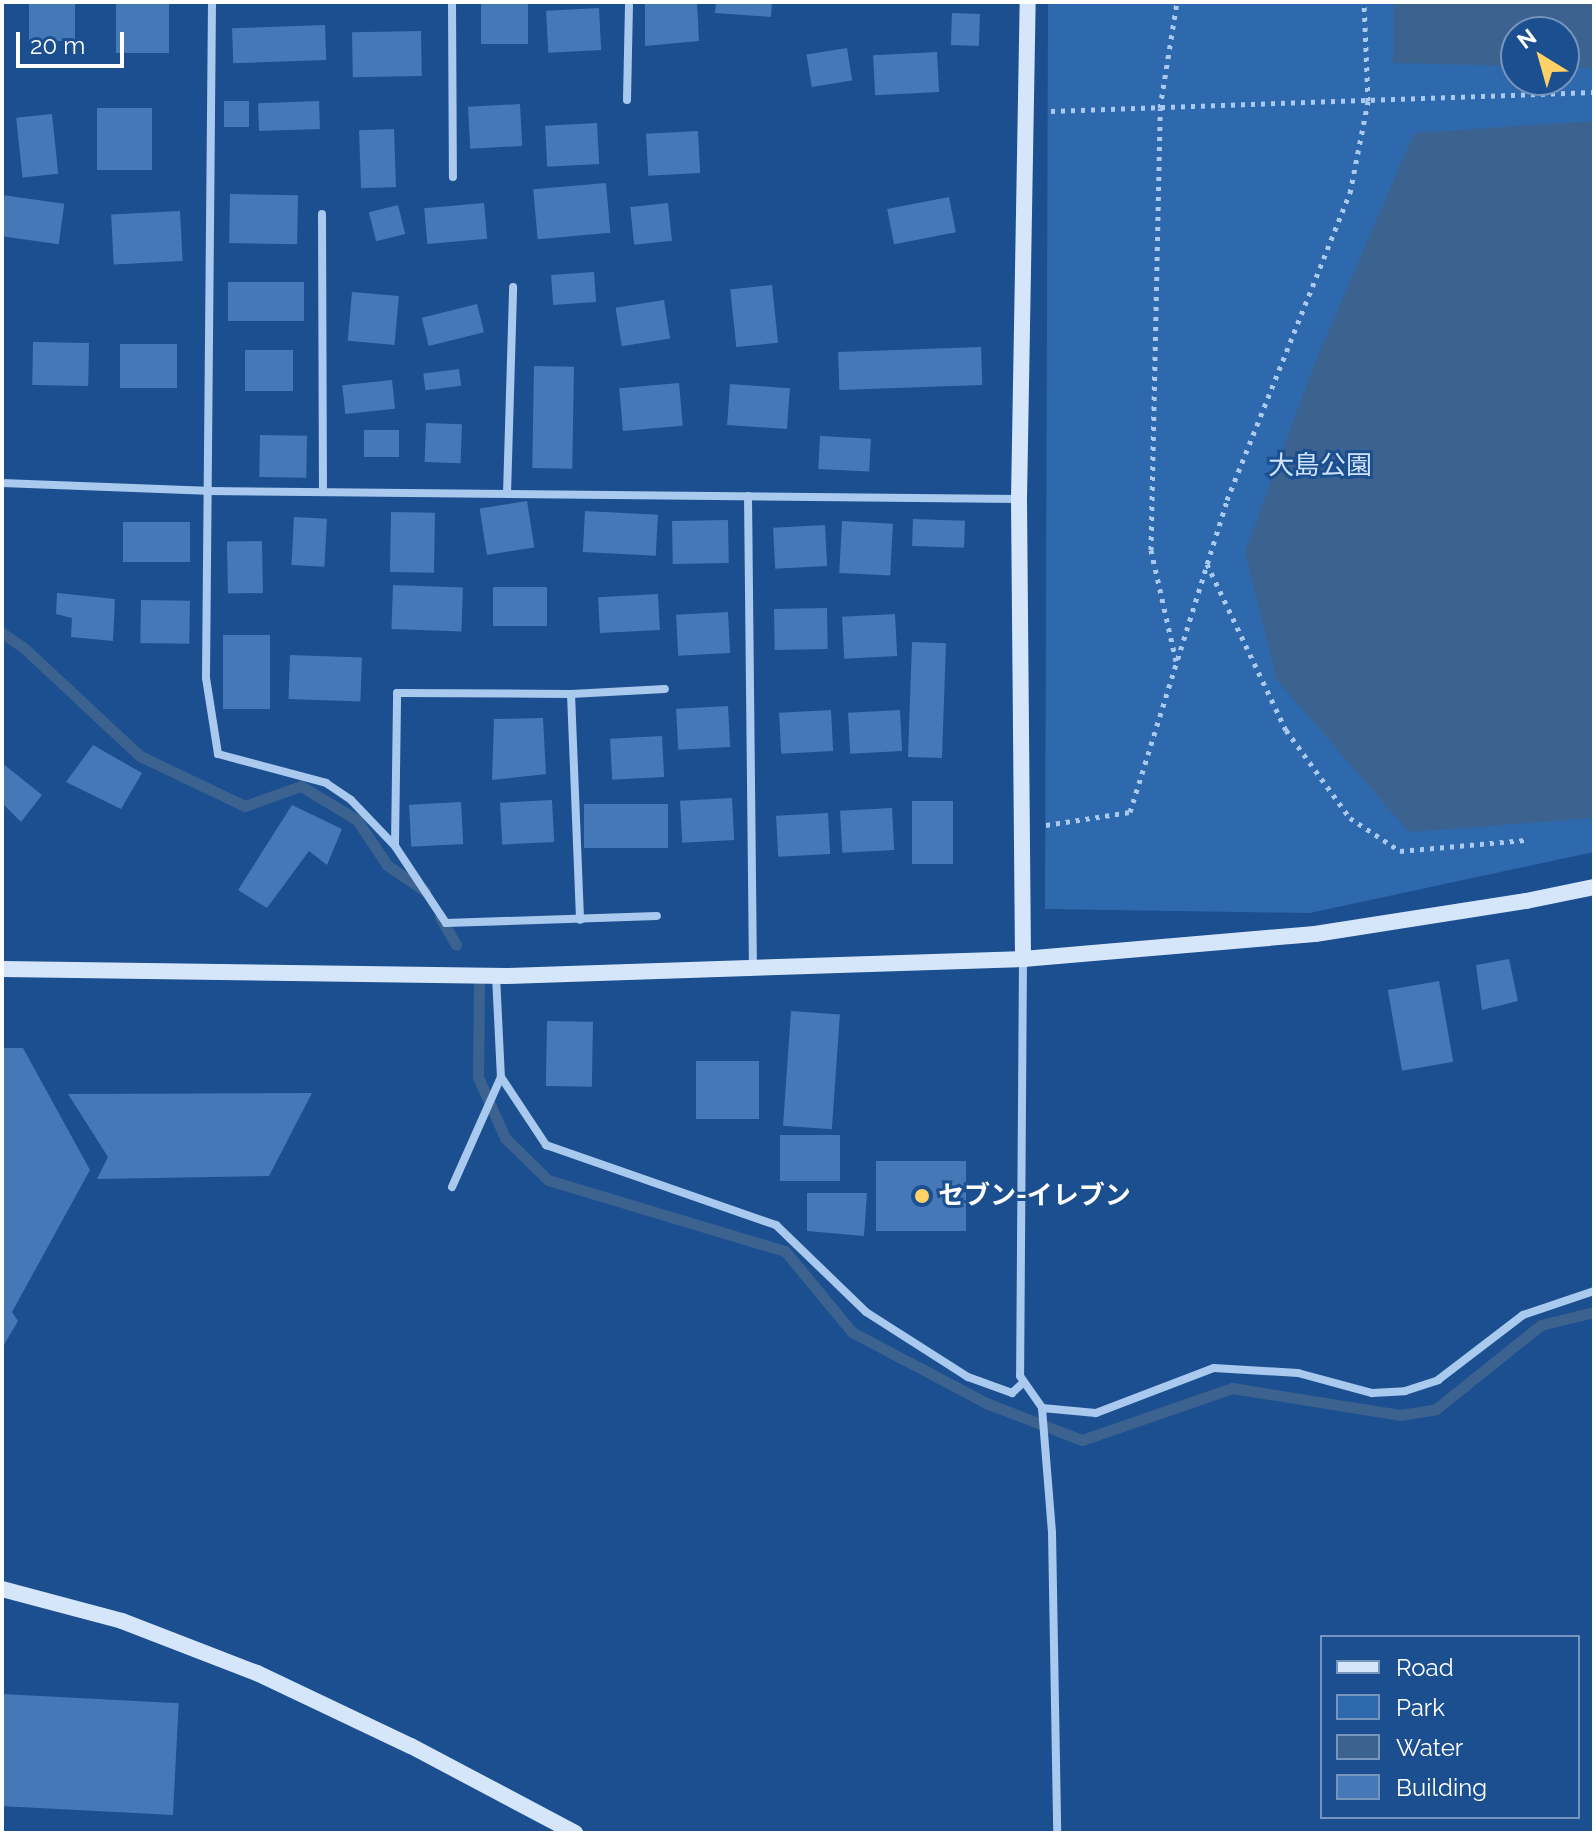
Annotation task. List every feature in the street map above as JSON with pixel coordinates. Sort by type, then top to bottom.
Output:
[{"type":"street","points":[[212,2],[206,678],[218,754],[326,783],[351,800],[395,846],[446,923],[657,916]]},
{"type":"street","points":[[452,2],[453,177]]},
{"type":"street","points":[[627,100],[629,2]]},
{"type":"street","points":[[1028,2],[1019,499],[1023,959],[1020,1376],[1042,1409],[1052,1532],[1057,1833]]},
{"type":"street","points":[[322,214],[323,492]]},
{"type":"street","points":[[507,494],[513,287]]},
{"type":"street","points":[[2,483],[206,491],[1019,499]]},
{"type":"street","points":[[748,496],[753,968]]},
{"type":"street","points":[[395,846],[397,693],[571,694],[665,689]]},
{"type":"street","points":[[571,694],[580,920]]},
{"type":"street","points":[[2,969],[496,976],[1023,959],[1315,934],[1594,887]]},
{"type":"street","points":[[452,1187],[500,1078],[496,976]]},
{"type":"street","points":[[500,1078],[546,1145],[776,1225],[878,1321],[968,1377],[1012,1393],[1024,1382]]},
{"type":"street","points":[[1042,1409],[1096,1413],[1214,1368],[1298,1373],[1372,1393],[1405,1391],[1438,1380],[1523,1315],[1594,1291]]},
{"type":"street","points":[[2,1589],[122,1621],[257,1673],[411,1746],[575,1833]]},
{"type":"path","points":[[1176,662],[1151,550],[1160,108],[1177,2]]},
{"type":"path","points":[[1022,829],[1130,812],[1227,500],[1350,193],[1368,101],[1364,2]]},
{"type":"path","points":[[1026,112],[1594,92]]},
{"type":"path","points":[[1207,563],[1286,730],[1350,818],[1400,851],[1526,840]]},
{"type":"green space","name":"大島公園","points":[[1048,2],[1594,2],[1594,852],[1310,913],[1045,909]]},
{"type":"water","points":[[1394,2],[1594,2],[1594,68],[1580,68],[1580,16],[1500,16],[1500,66],[1393,63]]},
{"type":"water","points":[[1594,121],[1594,818],[1409,832],[1276,679],[1245,552],[1314,365],[1414,133]]},
{"type":"building","points":[[29,2],[75,2],[75,41],[29,41]]},
{"type":"building","points":[[116,2],[169,2],[169,53],[116,53]]},
{"type":"building","points":[[481,2],[528,2],[528,44],[481,44]]},
{"type":"building","points":[[645,2],[697,2],[699,41],[645,46]]},
{"type":"building","points":[[716,2],[772,2],[771,17],[715,13]]},
{"type":"building","points":[[599,8],[601,50],[548,53],[546,11]]},
{"type":"building","points":[[952,13],[980,14],[979,46],[951,45]]},
{"type":"building","points":[[325,25],[326,60],[233,63],[232,28]]},
{"type":"building","points":[[421,31],[422,76],[353,77],[352,32]]},
{"type":"building","points":[[847,48],[852,81],[812,87],[807,54]]},
{"type":"building","points":[[937,52],[939,92],[875,95],[873,55]]},
{"type":"building","points":[[224,101],[249,101],[249,127],[224,127]]},
{"type":"building","points":[[319,101],[320,129],[259,131],[258,103]]},
{"type":"building","points":[[520,104],[522,146],[470,149],[468,107]]},
{"type":"building","points":[[97,108],[152,108],[152,170],[97,170]]},
{"type":"building","points":[[52,114],[58,174],[22,177],[16,118]]},
{"type":"building","points":[[597,123],[599,164],[547,167],[545,126]]},
{"type":"building","points":[[394,129],[396,187],[361,188],[359,130]]},
{"type":"building","points":[[698,131],[700,173],[648,176],[646,134]]},
{"type":"building","points":[[606,183],[610,233],[538,239],[533,189]]},
{"type":"building","points":[[230,194],[298,195],[297,244],[229,243]]},
{"type":"building","points":[[2,195],[64,204],[59,244],[2,236]]},
{"type":"building","points":[[949,197],[956,232],[894,244],[887,209]]},
{"type":"building","points":[[484,203],[487,239],[427,244],[424,208]]},
{"type":"building","points":[[668,203],[672,241],[634,245],[630,207]]},
{"type":"building","points":[[398,205],[405,234],[376,241],[369,212]]},
{"type":"building","points":[[180,211],[183,261],[114,265],[111,215]]},
{"type":"building","points":[[594,272],[596,302],[553,305],[551,275]]},
{"type":"building","points":[[228,282],[304,282],[304,321],[228,321]]},
{"type":"building","points":[[772,285],[778,343],[736,347],[730,289]]},
{"type":"building","points":[[352,292],[399,296],[395,345],[348,341]]},
{"type":"building","points":[[664,300],[670,339],[622,346],[616,308]]},
{"type":"building","points":[[477,304],[484,332],[429,346],[422,318]]},
{"type":"building","points":[[33,342],[89,343],[88,386],[32,385]]},
{"type":"building","points":[[120,344],[177,344],[177,388],[120,388]]},
{"type":"building","points":[[981,347],[982,385],[839,390],[838,352]]},
{"type":"building","points":[[245,350],[293,350],[293,391],[245,391]]},
{"type":"building","points":[[534,366],[574,367],[572,469],[532,468]]},
{"type":"building","points":[[459,369],[461,386],[425,390],[423,373]]},
{"type":"building","points":[[392,380],[395,409],[345,414],[342,385]]},
{"type":"building","points":[[679,383],[683,426],[623,431],[619,388]]},
{"type":"building","points":[[730,384],[790,388],[787,429],[727,425]]},
{"type":"building","points":[[426,423],[462,424],[461,463],[425,462]]},
{"type":"building","points":[[364,430],[399,430],[399,457],[364,457]]},
{"type":"building","points":[[260,435],[307,436],[306,478],[259,477]]},
{"type":"building","points":[[820,436],[871,439],[869,472],[818,469]]},
{"type":"building","points":[[527,501],[534,547],[487,555],[480,509]]},
{"type":"building","points":[[585,511],[658,515],[656,556],[583,552]]},
{"type":"building","points":[[391,512],[435,513],[434,573],[390,572]]},
{"type":"building","points":[[294,517],[327,519],[324,567],[291,565]]},
{"type":"building","points":[[913,519],[965,521],[964,548],[912,546]]},
{"type":"building","points":[[728,520],[729,563],[673,564],[672,521]]},
{"type":"building","points":[[842,521],[893,524],[890,576],[839,573]]},
{"type":"building","points":[[123,522],[190,522],[190,562],[123,562]]},
{"type":"building","points":[[825,525],[827,566],[775,569],[773,528]]},
{"type":"building","points":[[262,541],[263,593],[228,594],[227,542]]},
{"type":"building","points":[[393,585],[463,587],[461,631],[391,629]]},
{"type":"building","points":[[493,587],[547,587],[547,626],[493,626]]},
{"type":"building","points":[[57,593],[115,599],[113,641],[71,637],[72,618],[56,614]]},
{"type":"building","points":[[658,594],[660,630],[600,633],[598,597]]},
{"type":"building","points":[[141,600],[190,601],[189,644],[140,643]]},
{"type":"building","points":[[827,608],[828,649],[775,650],[774,609]]},
{"type":"building","points":[[728,612],[730,653],[678,656],[676,615]]},
{"type":"building","points":[[895,614],[897,656],[844,659],[842,617]]},
{"type":"building","points":[[223,635],[270,635],[270,709],[223,709]]},
{"type":"building","points":[[912,642],[946,643],[942,758],[908,757]]},
{"type":"building","points":[[290,655],[362,658],[360,701],[288,699]]},
{"type":"building","points":[[728,706],[730,747],[678,750],[676,709]]},
{"type":"building","points":[[831,710],[833,751],[781,754],[779,713]]},
{"type":"building","points":[[900,710],[902,751],[850,754],[848,713]]},
{"type":"building","points":[[543,718],[546,774],[492,780],[494,719]]},
{"type":"building","points":[[662,736],[664,777],[612,780],[610,739]]},
{"type":"building","points":[[93,745],[142,773],[121,809],[66,782]]},
{"type":"building","points":[[2,763],[42,795],[21,822],[2,803]]},
{"type":"building","points":[[732,798],[734,840],[682,843],[680,801]]},
{"type":"building","points":[[552,800],[554,842],[502,845],[500,803]]},
{"type":"building","points":[[912,801],[953,801],[953,864],[912,864]]},
{"type":"building","points":[[461,802],[463,844],[411,847],[409,805]]},
{"type":"building","points":[[584,804],[668,804],[668,848],[584,848]]},
{"type":"building","points":[[292,805],[342,829],[327,865],[309,851],[267,908],[238,890]]},
{"type":"building","points":[[892,808],[894,850],[842,853],[840,811]]},
{"type":"building","points":[[828,813],[830,854],[778,857],[776,816]]},
{"type":"building","points":[[1509,959],[1518,1001],[1482,1010],[1476,965]]},
{"type":"building","points":[[1439,981],[1453,1062],[1402,1071],[1388,990]]},
{"type":"building","points":[[791,1011],[840,1014],[832,1129],[783,1126]]},
{"type":"building","points":[[547,1021],[593,1022],[592,1087],[546,1086]]},
{"type":"building","points":[[2,1048],[23,1048],[90,1170],[12,1312],[18,1321],[2,1348]]},
{"type":"building","points":[[696,1061],[759,1061],[759,1119],[696,1119]]},
{"type":"building","points":[[312,1093],[269,1176],[97,1179],[108,1157],[68,1094]]},
{"type":"building","points":[[780,1135],[840,1135],[840,1181],[780,1181]]},
{"type":"building","name":"セブン-イレブン","points":[[876,1161],[966,1161],[966,1231],[876,1231]]},
{"type":"building","points":[[807,1193],[867,1193],[864,1236],[807,1231]]},
{"type":"building","points":[[2,1694],[179,1703],[173,1815],[2,1806]]},
{"type":"waterway","points":[[2,633],[23,647],[140,756],[245,806],[301,786],[357,820],[387,865],[425,891]]},
{"type":"waterway","points":[[440,917],[456,945]]},
{"type":"waterway","points":[[479,985],[478,1077],[505,1138],[548,1180],[785,1251],[852,1332],[986,1403],[1082,1440],[1232,1388],[1400,1415],[1436,1409],[1541,1325],[1594,1312]]},
{"type":"place","name":"セブン-イレブン","points":[[922,1196]]}]
